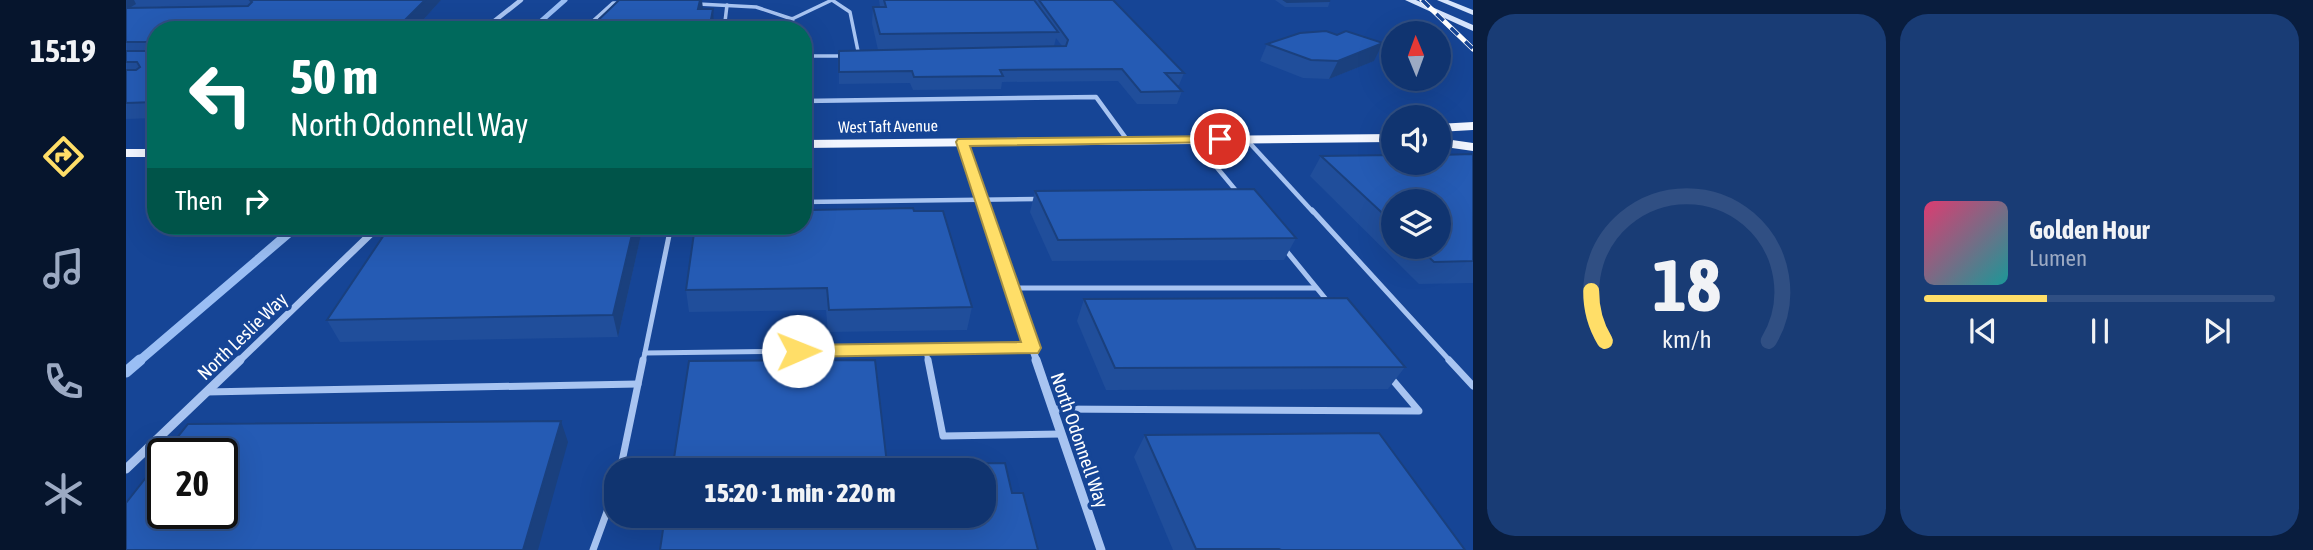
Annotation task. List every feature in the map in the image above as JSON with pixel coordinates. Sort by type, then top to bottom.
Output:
[{"type":"main road","points":[[1409,0],[1473,28]]},
{"type":"main road","points":[[1441,0],[1473,13]]},
{"type":"main road","points":[[1465,0],[1473,7]]},
{"type":"main road","points":[[1451,127],[1473,126]]},
{"type":"main road","name":"West Taft Avenue","points":[[812,144],[1381,138]]},
{"type":"main road","points":[[1451,144],[1473,147]]},
{"type":"main road","points":[[126,153],[147,153]]},
{"type":"street","points":[[494,21],[521,0]]},
{"type":"street","name":"North Odonnell Way","points":[[962,142],[1101,550]]},
{"type":"street","name":"North Leslie Way","points":[[126,469],[370,235]]},
{"type":"lane","points":[[691,4],[756,7],[792,19],[832,0],[850,12],[859,56]]},
{"type":"lane","points":[[593,21],[613,4],[626,4]]},
{"type":"lane","points":[[725,21],[727,5]]},
{"type":"lane","points":[[812,56],[872,56]]},
{"type":"lane","points":[[812,102],[1096,97],[1128,141]]},
{"type":"lane","points":[[1246,139],[1473,386]]},
{"type":"lane","points":[[1194,140],[1242,198],[1228,198]]},
{"type":"lane","points":[[812,202],[1050,199]]},
{"type":"lane","points":[[623,458],[669,235]]},
{"type":"lane","points":[[1275,238],[1334,309]]},
{"type":"lane","points":[[1012,288],[1317,288]]},
{"type":"lane","points":[[645,353],[1032,348]]},
{"type":"lane","points":[[926,350],[943,436],[1061,434]]},
{"type":"lane","points":[[1053,409],[1419,411],[1385,370]]},
{"type":"lane","points":[[206,392],[638,384]]},
{"type":"lane","points":[[593,550],[604,520]]},
{"type":"building","points":[[250,0],[425,0],[404,21],[147,21],[147,42],[126,42],[126,8],[248,6],[252,2]]},
{"type":"building","points":[[619,0],[700,0],[698,9],[713,9],[711,21],[597,21]]},
{"type":"building","points":[[884,0],[1034,0],[1058,32],[880,34],[873,7],[886,7]]},
{"type":"building","points":[[1039,0],[1113,0],[1184,73],[1165,73],[1182,91],[1141,92],[1122,69],[1000,70],[1003,76],[914,77],[912,71],[839,72],[839,51],[1066,46],[1068,40]]},
{"type":"building","points":[[1284,0],[1327,0],[1330,1],[1287,2]]},
{"type":"building","points":[[1326,31],[1337,35],[1346,31],[1381,44],[1338,61],[1311,60],[1267,44],[1300,33]]},
{"type":"building","points":[[126,51],[147,51],[147,102],[126,103],[126,70],[140,67],[137,62],[126,62]]},
{"type":"building","points":[[1473,154],[1473,261],[1434,262],[1431,259],[1451,259],[1451,189],[1381,189],[1381,212],[1321,156],[1381,155],[1381,175],[1451,175],[1451,155]]},
{"type":"building","points":[[1254,189],[1296,238],[1058,240],[1035,191]]},
{"type":"building","points":[[913,208],[914,211],[943,211],[972,307],[829,310],[827,288],[686,290],[694,235],[812,235],[812,210]]},
{"type":"building","points":[[384,235],[632,235],[613,315],[327,320]]},
{"type":"building","points":[[1347,298],[1405,367],[1115,368],[1084,299]]},
{"type":"building","points":[[875,360],[886,458],[674,458],[689,361]]},
{"type":"building","points":[[561,421],[523,550],[126,550],[126,503],[147,476],[147,529],[238,529],[238,438],[177,438],[188,424]]},
{"type":"building","points":[[1379,433],[1465,550],[1196,549],[1145,435]]},
{"type":"building","points":[[996,463],[1005,463],[1012,493],[1023,493],[1038,550],[660,550],[663,528],[996,528]]},
{"type":"waterway","points":[[541,21],[565,0]]},
{"type":"waterway","points":[[138,362],[286,235]]},
{"type":"waterway","points":[[126,372],[140,360]]},
{"type":"railway","points":[[1422,0],[1473,49]]},
{"type":"route","points":[[798,351],[1032,348],[962,142],[1220,139]]}]
